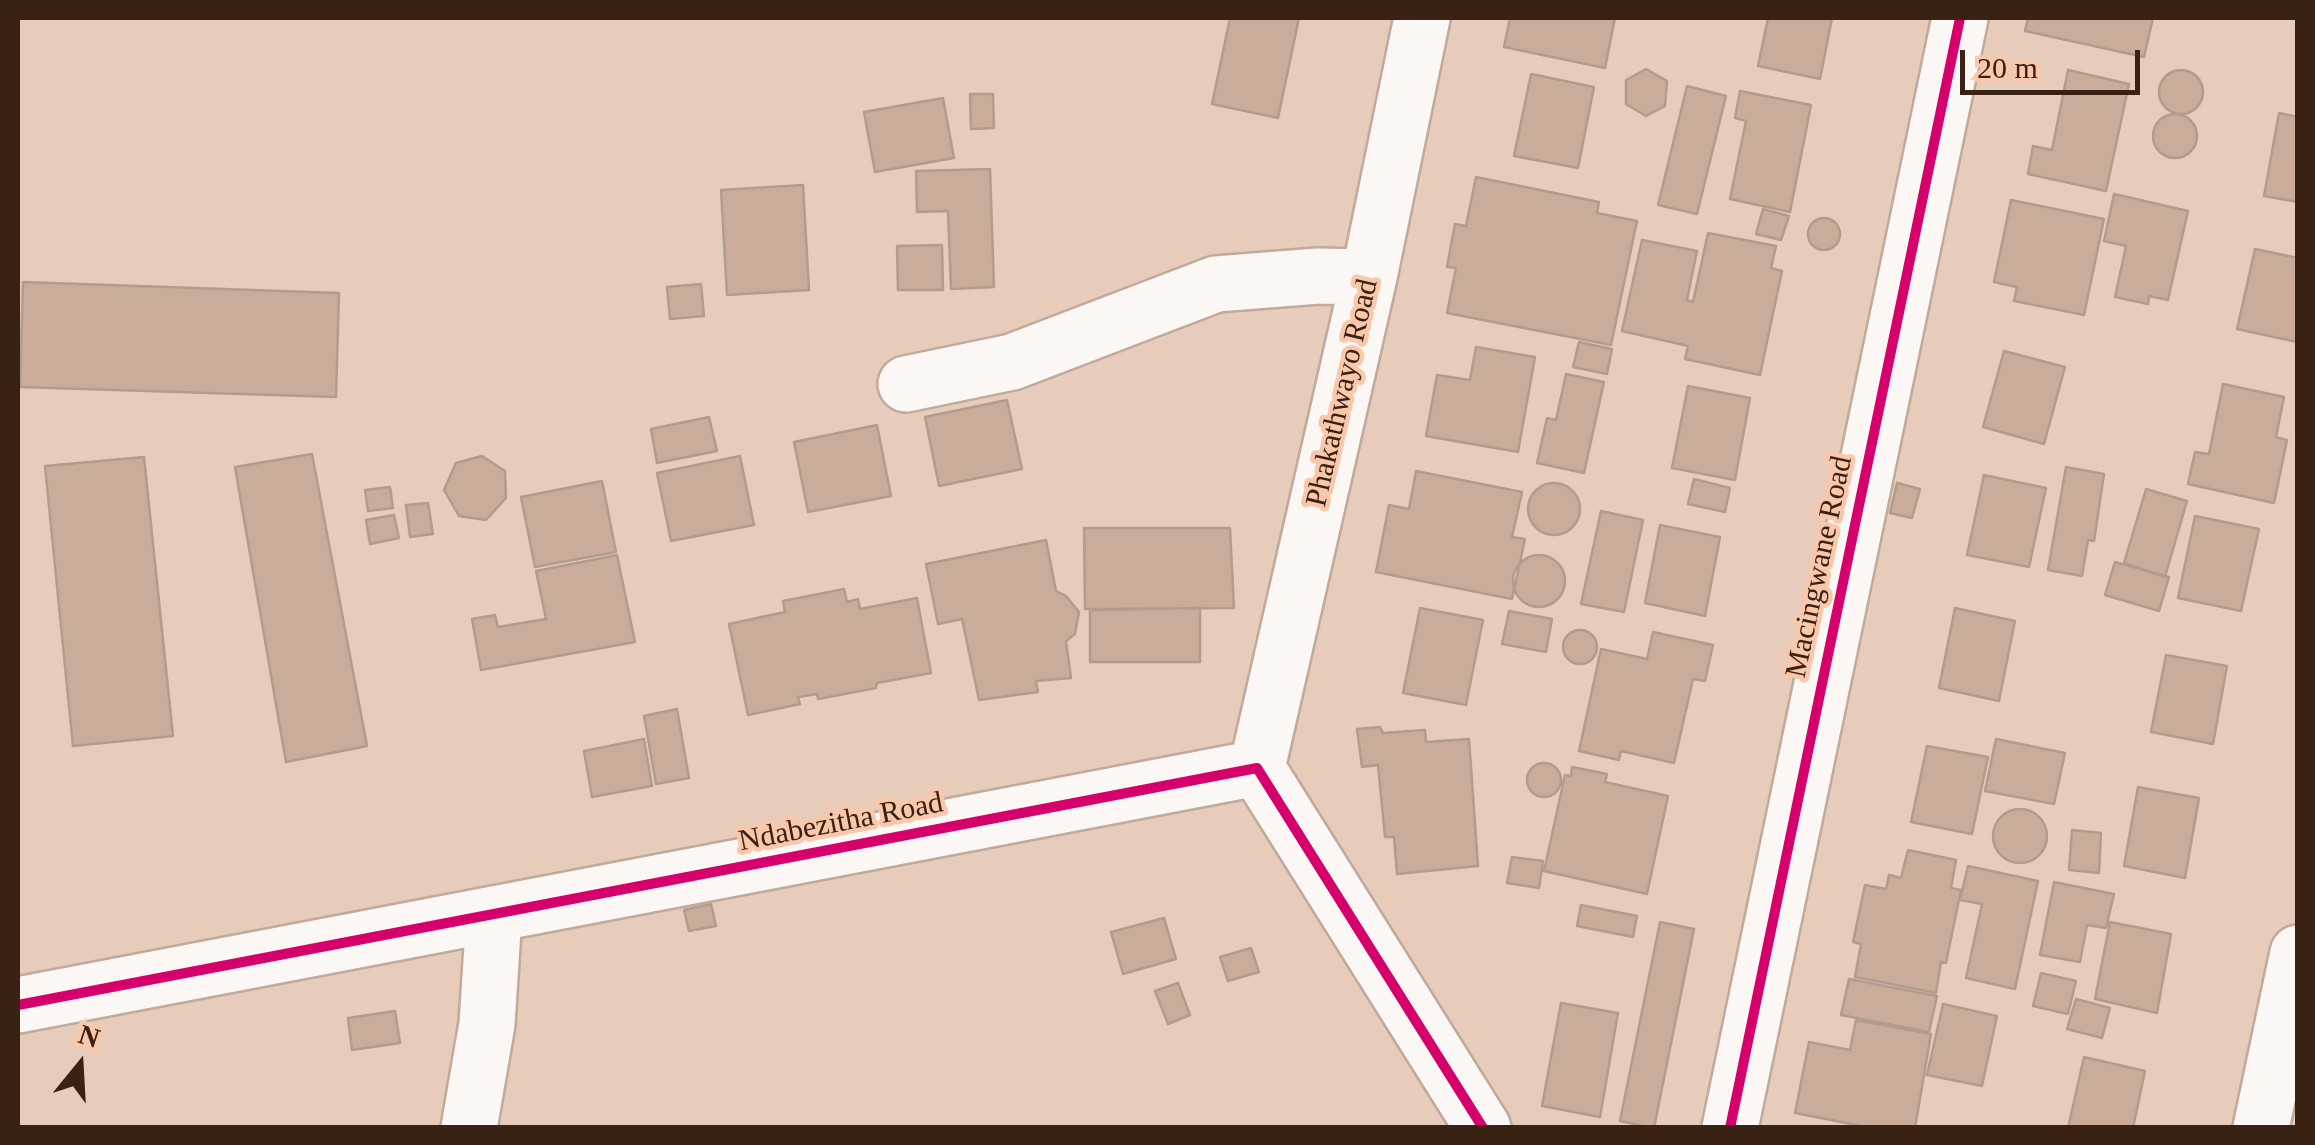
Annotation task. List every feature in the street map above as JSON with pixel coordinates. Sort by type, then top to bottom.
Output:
[{"type":"street","name":"Phakathwayo Road","points":[[1257,768],[1369,277],[1422,18]]},
{"type":"street","name":"Macingwane Road","points":[[1730,1128],[1960,18]]},
{"type":"street","points":[[906,384],[1012,362],[1216,284],[1318,276],[1369,277]]},
{"type":"street","points":[[1257,768],[1483,1128]]},
{"type":"street","name":"Ndabezitha Road","points":[[18,1005],[1257,768]]},
{"type":"street","points":[[469,1128],[486,1024],[494,915]]},
{"type":"street","points":[[2262,1128],[2298,954]]},
{"type":"building","points":[[1230,18],[1299,18],[1278,118],[1212,104]]},
{"type":"building","points":[[1510,18],[1615,18],[1605,68],[1504,47]]},
{"type":"building","points":[[1768,18],[1832,18],[1820,79],[1758,66]]},
{"type":"building","points":[[2028,18],[2153,18],[2144,57],[2025,31]]},
{"type":"building","points":[[1646,69],[1667,81],[1665,106],[1646,116],[1626,104],[1626,80]]},
{"type":"building","points":[[2068,70],[2129,84],[2106,191],[2028,174],[2033,146],[2052,150]]},
{"type":"building","points":[[2181,70],[2197,76],[2203,92],[2197,108],[2181,114],[2165,108],[2159,92],[2165,76]]},
{"type":"building","points":[[1531,74],[1594,87],[1578,168],[1514,156]]},
{"type":"building","points":[[1687,86],[1726,96],[1697,214],[1658,205]]},
{"type":"building","points":[[1740,91],[1811,105],[1790,212],[1730,199],[1746,121],[1735,118]]},
{"type":"building","points":[[970,94],[993,94],[994,128],[971,129]]},
{"type":"building","points":[[943,98],[954,158],[875,172],[864,112]]},
{"type":"building","points":[[2279,113],[2298,117],[2298,202],[2264,196]]},
{"type":"building","points":[[2175,114],[2191,120],[2197,136],[2191,152],[2175,158],[2159,152],[2153,136],[2159,120]]},
{"type":"building","points":[[990,169],[994,287],[951,289],[948,211],[917,212],[916,171]]},
{"type":"building","points":[[1476,177],[1599,202],[1597,213],[1637,221],[1611,345],[1447,313],[1456,268],[1447,267],[1455,224],[1466,226]]},
{"type":"building","points":[[803,185],[809,290],[727,295],[721,190]]},
{"type":"building","points":[[2114,194],[2188,211],[2168,300],[2149,296],[2148,304],[2115,297],[2126,246],[2104,241]]},
{"type":"building","points":[[2011,200],[2104,219],[2084,315],[2014,301],[2017,287],[1994,282]]},
{"type":"building","points":[[1763,209],[1789,216],[1781,240],[1756,234]]},
{"type":"building","points":[[1824,218],[1835,223],[1840,234],[1835,245],[1824,250],[1813,245],[1808,234],[1813,223]]},
{"type":"building","points":[[1708,233],[1776,246],[1771,268],[1782,271],[1760,375],[1685,359],[1688,346],[1622,331],[1642,240],[1697,251],[1687,300],[1693,302]]},
{"type":"building","points":[[942,245],[943,290],[898,290],[897,246]]},
{"type":"building","points":[[2255,249],[2298,258],[2297,342],[2237,329]]},
{"type":"building","points":[[23,282],[339,293],[336,397],[20,387]]},
{"type":"building","points":[[701,284],[704,316],[670,319],[667,287]]},
{"type":"building","points":[[1579,342],[1612,349],[1607,374],[1573,367]]},
{"type":"building","points":[[1476,347],[1535,357],[1518,452],[1426,436],[1437,375],[1470,380]]},
{"type":"building","points":[[2004,351],[2065,367],[2044,444],[1983,427]]},
{"type":"building","points":[[1566,374],[1604,382],[1584,473],[1537,463],[1547,418],[1556,420]]},
{"type":"building","points":[[2223,384],[2284,397],[2276,437],[2287,440],[2274,503],[2188,484],[2195,452],[2209,454]]},
{"type":"building","points":[[1688,386],[1750,398],[1735,480],[1672,468]]},
{"type":"building","points":[[1007,400],[1022,469],[939,486],[925,417]]},
{"type":"building","points":[[709,417],[717,451],[657,463],[651,429]]},
{"type":"building","points":[[877,425],[891,496],[808,512],[794,442]]},
{"type":"building","points":[[312,454],[367,746],[286,762],[235,467]]},
{"type":"building","points":[[482,456],[505,471],[506,498],[486,520],[459,516],[444,490],[456,463]]},
{"type":"building","points":[[740,456],[754,525],[671,541],[657,473]]},
{"type":"building","points":[[144,457],[173,736],[73,746],[45,466]]},
{"type":"building","points":[[2066,467],[2104,474],[2094,541],[2088,540],[2082,576],[2048,570]]},
{"type":"building","points":[[1416,471],[1522,492],[1512,537],[1525,539],[1512,599],[1376,572],[1389,505],[1409,509]]},
{"type":"building","points":[[1984,475],[2046,488],[2029,567],[1967,555]]},
{"type":"building","points":[[1694,479],[1730,488],[1725,512],[1688,504]]},
{"type":"building","points":[[602,481],[616,552],[535,567],[521,497]]},
{"type":"building","points":[[1554,483],[1572,491],[1580,509],[1572,527],[1554,535],[1536,527],[1528,509],[1536,491]]},
{"type":"building","points":[[1897,483],[1920,489],[1912,518],[1890,513]]},
{"type":"building","points":[[390,487],[393,508],[368,511],[365,490]]},
{"type":"building","points":[[2146,489],[2187,501],[2165,577],[2124,563]]},
{"type":"building","points":[[428,503],[433,534],[410,537],[406,505]]},
{"type":"building","points":[[1601,511],[1643,520],[1624,612],[1581,604]]},
{"type":"building","points":[[394,515],[399,538],[370,544],[366,520]]},
{"type":"building","points":[[2195,516],[2259,529],[2241,611],[2178,598]]},
{"type":"building","points":[[1660,525],[1720,537],[1705,616],[1645,603]]},
{"type":"building","points":[[1084,528],[1230,528],[1234,608],[1085,609]]},
{"type":"building","points":[[1046,540],[1056,591],[1066,596],[1079,612],[1075,634],[1066,641],[1071,678],[1036,681],[1038,692],[979,700],[962,619],[938,624],[926,564]]},
{"type":"building","points":[[617,555],[635,642],[481,670],[472,619],[495,615],[498,627],[546,619],[536,571]]},
{"type":"building","points":[[1539,555],[1557,563],[1565,581],[1557,599],[1539,607],[1521,599],[1513,581],[1521,563]]},
{"type":"building","points":[[2115,562],[2169,577],[2159,611],[2105,595]]},
{"type":"building","points":[[844,589],[847,602],[858,599],[860,609],[917,598],[931,673],[818,699],[817,694],[798,697],[800,704],[748,715],[729,624],[785,612],[783,601]]},
{"type":"building","points":[[1200,608],[1200,662],[1090,662],[1090,610]]},
{"type":"building","points":[[1420,608],[1483,620],[1466,705],[1403,693]]},
{"type":"building","points":[[1955,608],[2015,621],[1999,701],[1939,688]]},
{"type":"building","points":[[1509,611],[1552,619],[1546,652],[1502,644]]},
{"type":"building","points":[[1580,630],[1592,635],[1597,647],[1592,659],[1580,664],[1568,659],[1563,647],[1568,635]]},
{"type":"building","points":[[1653,632],[1713,645],[1705,681],[1693,679],[1674,763],[1621,751],[1619,760],[1579,751],[1601,649],[1647,659]]},
{"type":"building","points":[[2166,655],[2227,666],[2213,744],[2151,732]]},
{"type":"building","points":[[677,709],[689,778],[656,784],[644,716]]},
{"type":"building","points":[[1380,727],[1383,733],[1425,730],[1426,742],[1469,739],[1478,866],[1397,874],[1394,837],[1385,837],[1378,765],[1362,767],[1357,729]]},
{"type":"building","points":[[644,739],[652,786],[592,797],[584,751]]},
{"type":"building","points":[[1996,739],[2065,753],[2054,804],[1985,791]]},
{"type":"building","points":[[1927,746],[1988,757],[1972,834],[1911,822]]},
{"type":"building","points":[[1544,763],[1556,768],[1561,780],[1556,792],[1544,797],[1532,792],[1527,780],[1532,768]]},
{"type":"building","points":[[1572,767],[1607,774],[1605,782],[1668,796],[1647,894],[1544,871],[1565,775],[1571,776]]},
{"type":"building","points":[[2138,787],[2199,798],[2185,878],[2124,866]]},
{"type":"building","points":[[2020,809],[2039,817],[2047,836],[2039,855],[2020,863],[2001,855],[1993,836],[2001,817]]},
{"type":"building","points":[[2072,830],[2101,833],[2099,873],[2069,870]]},
{"type":"building","points":[[1908,850],[1956,860],[1951,888],[1961,890],[1936,993],[1855,977],[1861,944],[1853,942],[1865,885],[1886,889],[1889,875],[1901,878]]},
{"type":"building","points":[[1512,857],[1543,861],[1539,888],[1507,883]]},
{"type":"building","points":[[1968,866],[2038,881],[2015,989],[1966,978],[1982,904],[1960,900]]},
{"type":"building","points":[[2054,882],[2114,894],[2106,928],[2087,925],[2080,962],[2040,955]]},
{"type":"building","points":[[711,904],[716,926],[689,931],[684,910]]},
{"type":"building","points":[[1581,905],[1637,916],[1633,937],[1577,926]]},
{"type":"building","points":[[1164,918],[1176,959],[1123,974],[1111,932]]},
{"type":"building","points":[[1660,922],[1694,929],[1652,1128],[1620,1121]]},
{"type":"building","points":[[2110,922],[2171,934],[2157,1013],[2095,999]]},
{"type":"building","points":[[1251,948],[1259,972],[1228,981],[1220,957]]},
{"type":"building","points":[[2041,973],[2076,981],[2068,1014],[2033,1006]]},
{"type":"building","points":[[1849,979],[1937,996],[1929,1032],[1841,1015]]},
{"type":"building","points":[[1178,983],[1190,1015],[1168,1024],[1155,991]]},
{"type":"building","points":[[2076,999],[2110,1008],[2102,1038],[2067,1029]]},
{"type":"building","points":[[1561,1003],[1618,1013],[1600,1117],[1542,1106]]},
{"type":"building","points":[[1943,1004],[1997,1016],[1982,1086],[1927,1075]]},
{"type":"building","points":[[395,1011],[400,1043],[352,1050],[348,1018]]},
{"type":"building","points":[[1856,1020],[1931,1034],[1915,1128],[1872,1128],[1795,1113],[1809,1042],[1850,1050]]},
{"type":"building","points":[[2084,1057],[2145,1071],[2133,1128],[2068,1128]]},
{"type":"cycle path","points":[[1730,1128],[1960,18]]},
{"type":"cycle path","points":[[18,1005],[1257,768],[1483,1128]]}]
